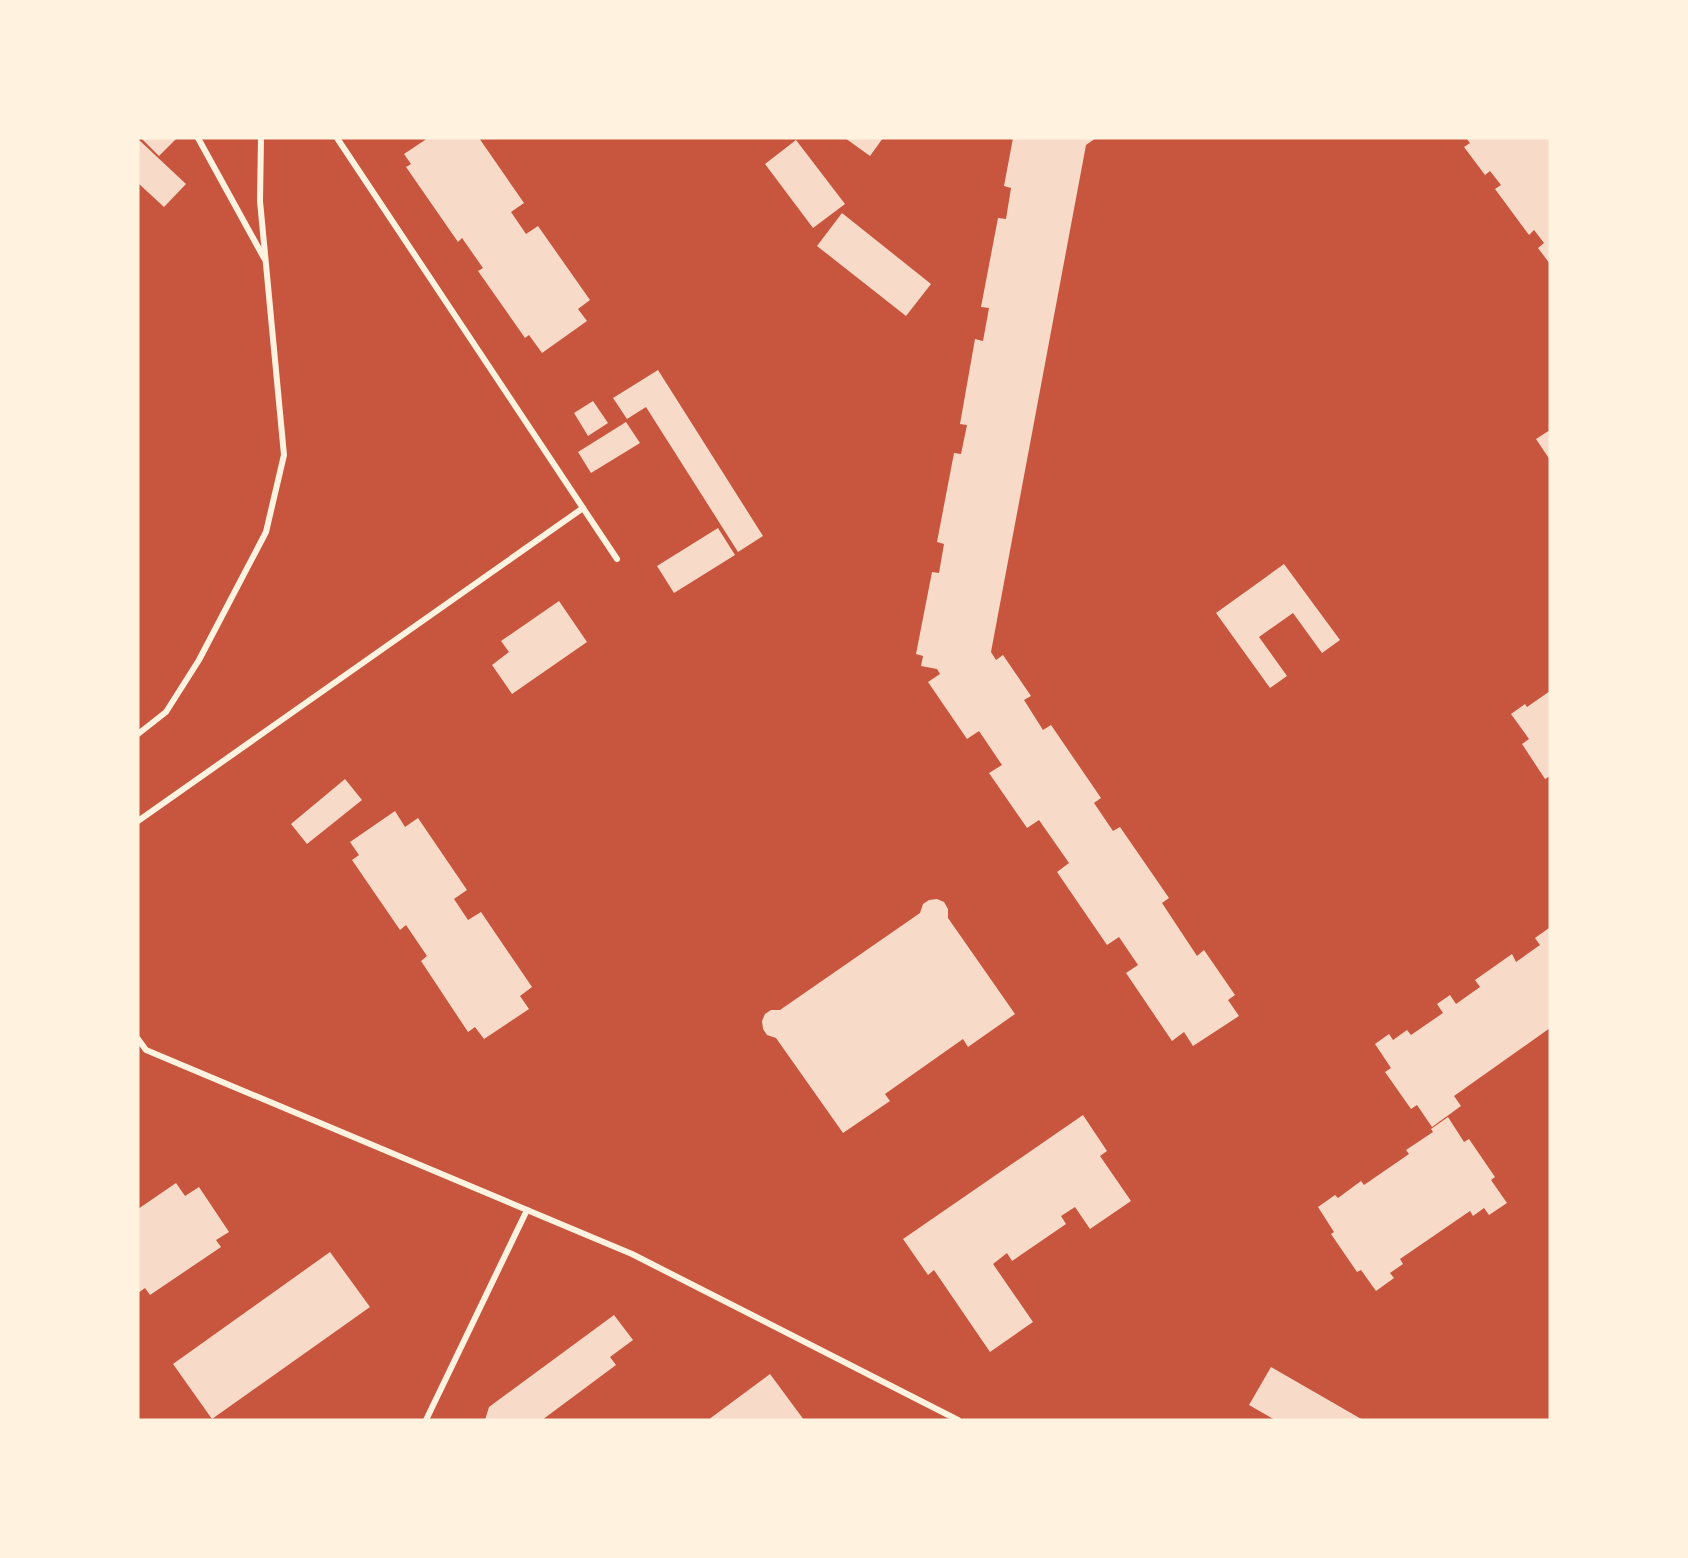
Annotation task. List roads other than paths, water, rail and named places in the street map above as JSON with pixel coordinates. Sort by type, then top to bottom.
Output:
[{"type":"street","points":[[198,138],[266,262]]},
{"type":"street","points":[[138,734],[166,712],[199,660],[266,532],[284,455],[260,201],[261,138]]},
{"type":"street","points":[[337,138],[617,559]]},
{"type":"street","points":[[138,821],[583,508]]},
{"type":"street","points":[[138,1039],[146,1050],[632,1254],[958,1420]]},
{"type":"street","points":[[426,1420],[527,1210]]}]
